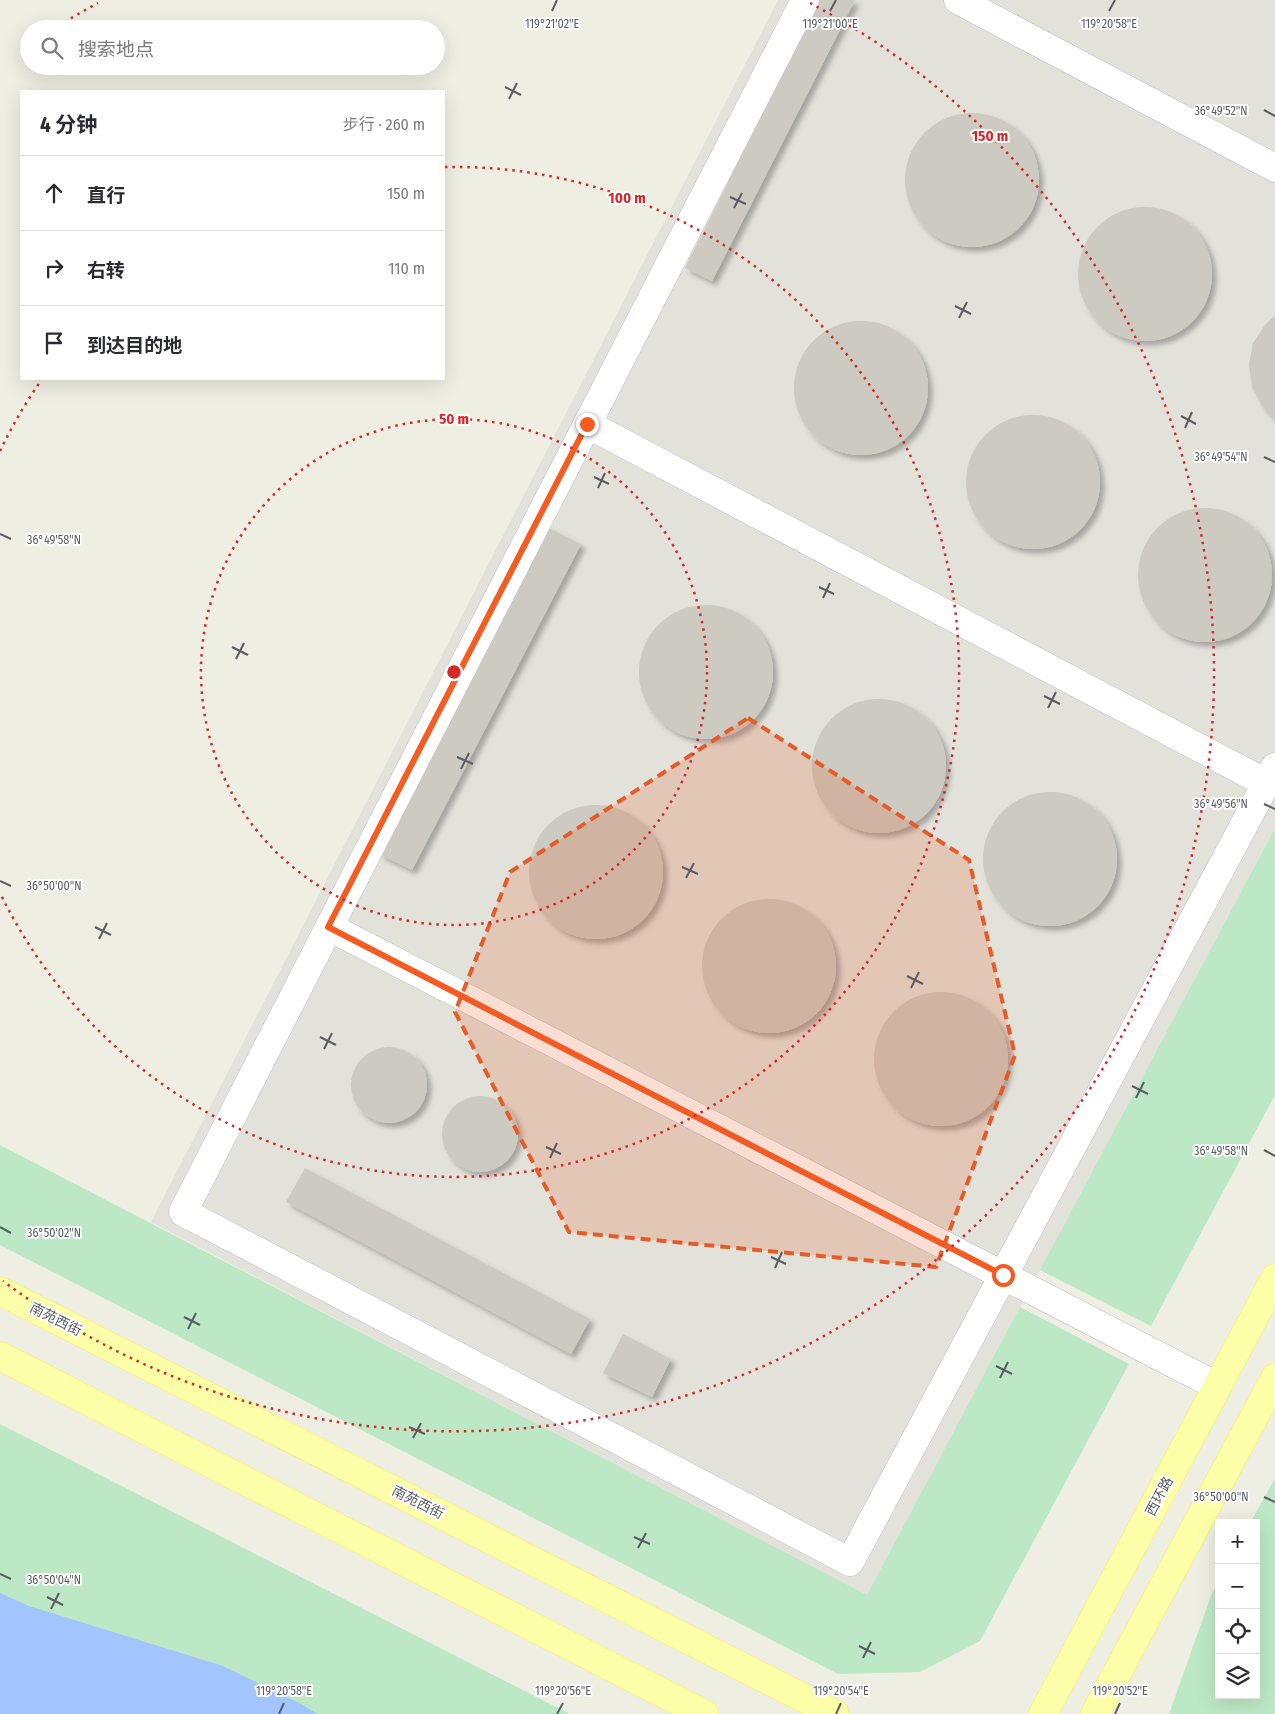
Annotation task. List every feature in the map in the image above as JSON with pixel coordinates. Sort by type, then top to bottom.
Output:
[{"type":"main road","name":"西环路","points":[[1043,1714],[1275,1278]]},
{"type":"main road","name":"南苑西街","points":[[0,1290],[835,1714]]},
{"type":"main road","points":[[0,1356],[704,1714]]},
{"type":"main road","points":[[1096,1714],[1275,1378]]},
{"type":"lane","points":[[587,424],[1270,775],[850,1562],[183,1212],[328,927],[805,0]]},
{"type":"lane","points":[[958,0],[1275,168]]},
{"type":"lane","points":[[328,927],[1217,1386]]},
{"type":"highlighted area","points":[[748,718],[969,860],[1015,1055],[936,1267],[569,1232],[455,1012],[510,872]]},
{"type":"shaded area","points":[[778,0],[1275,0],[1275,828],[867,1596],[151,1222]]},
{"type":"green space","points":[[1275,828],[1275,1095],[1151,1326],[1040,1270]]},
{"type":"green space","points":[[0,1145],[867,1595],[1020,1307],[1129,1364],[980,1641],[920,1672],[838,1674],[0,1245]]},
{"type":"green space","points":[[0,1424],[570,1714],[0,1714]]},
{"type":"green space","points":[[1275,1478],[1275,1714],[1169,1714],[1215,1587],[1215,1699],[1260,1699],[1260,1519],[1252,1519]]},
{"type":"water","points":[[0,1593],[29,1606],[223,1666],[303,1705],[317,1714],[0,1714]]},
{"type":"building","points":[[820,0],[855,0],[712,281],[685,268]]},
{"type":"building","points":[[972,113],[997,118],[1019,133],[1034,155],[1039,180],[1034,205],[1019,227],[997,242],[972,247],[947,242],[925,227],[910,205],[905,180],[910,155],[925,133],[947,118]]},
{"type":"building","points":[[1145,207],[1170,212],[1192,227],[1207,249],[1212,274],[1207,299],[1192,321],[1170,336],[1145,341],[1120,336],[1098,321],[1083,299],[1078,274],[1083,249],[1098,227],[1120,212]]},
{"type":"building","points":[[1275,315],[1275,419],[1262,406],[1252,387],[1249,365],[1253,343],[1265,325]]},
{"type":"building","points":[[861,321],[886,326],[908,341],[923,363],[928,388],[923,413],[908,435],[886,450],[861,455],[836,450],[814,435],[799,413],[794,388],[799,363],[814,341],[836,326]]},
{"type":"building","points":[[1033,415],[1058,420],[1080,435],[1095,457],[1100,482],[1095,507],[1080,529],[1058,544],[1033,549],[1008,544],[986,529],[971,507],[966,482],[971,457],[986,435],[1008,420]]},
{"type":"building","points":[[1205,508],[1230,513],[1252,528],[1267,550],[1272,575],[1267,600],[1252,622],[1230,637],[1205,642],[1180,637],[1158,622],[1143,600],[1138,575],[1143,550],[1158,528],[1180,513]]},
{"type":"building","points":[[547,527],[581,544],[412,870],[379,854]]},
{"type":"building","points":[[706,605],[731,611],[753,625],[767,647],[773,672],[767,697],[753,719],[731,733],[706,739],[681,733],[659,719],[645,697],[639,672],[645,647],[659,625],[681,611]]},
{"type":"building","points":[[879,699],[904,704],[926,719],[941,741],[946,766],[941,791],[926,813],[904,828],[879,833],[854,828],[832,813],[817,791],[812,766],[817,741],[832,719],[854,704]]},
{"type":"building","points":[[1050,792],[1076,797],[1097,812],[1112,833],[1117,859],[1112,885],[1097,906],[1076,921],[1050,926],[1024,921],[1003,906],[988,885],[983,859],[988,833],[1003,812],[1024,797]]},
{"type":"building","points":[[596,805],[621,810],[643,825],[658,847],[663,872],[658,897],[643,919],[621,934],[596,939],[571,934],[549,919],[534,897],[529,872],[534,847],[549,825],[571,810]]},
{"type":"building","points":[[769,899],[794,904],[816,919],[831,941],[836,966],[831,991],[816,1013],[794,1028],[769,1033],[744,1028],[722,1013],[707,991],[702,966],[707,941],[722,919],[744,904]]},
{"type":"building","points":[[941,992],[966,997],[988,1012],[1003,1034],[1008,1059],[1003,1084],[988,1106],[966,1121],[941,1126],[916,1121],[894,1106],[879,1084],[874,1059],[879,1034],[894,1012],[916,997]]},
{"type":"building","points":[[397,1047],[410,1053],[421,1064],[427,1077],[425,1100],[410,1117],[397,1123],[381,1123],[368,1117],[353,1100],[351,1077],[357,1064],[374,1049]]},
{"type":"building","points":[[473,1096],[487,1096],[501,1102],[512,1113],[518,1127],[515,1149],[507,1161],[487,1172],[473,1172],[459,1166],[448,1155],[442,1141],[442,1127],[448,1113],[459,1102]]},
{"type":"building","points":[[305,1168],[590,1319],[571,1354],[286,1202]]},
{"type":"building","points":[[623,1334],[671,1359],[652,1397],[603,1373]]},
{"type":"route","points":[[587,424],[328,927],[1003,1275]]}]
